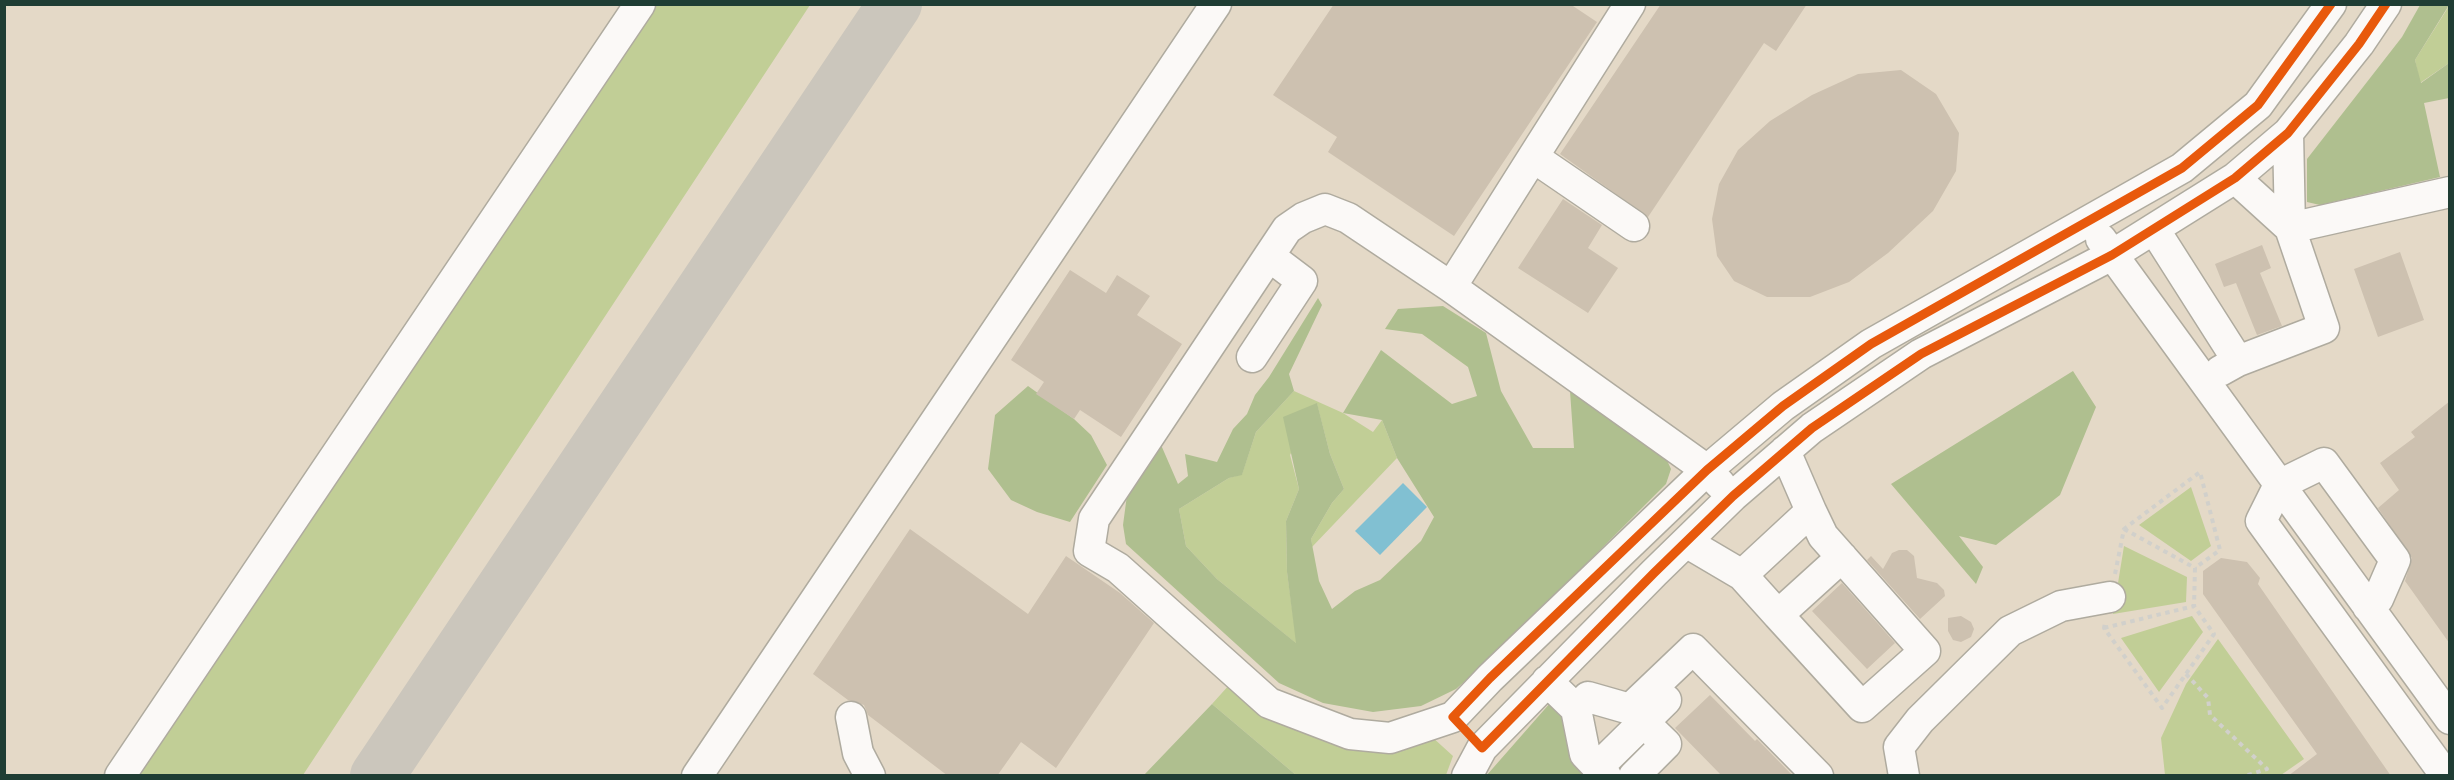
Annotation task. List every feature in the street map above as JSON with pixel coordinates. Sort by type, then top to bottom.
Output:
[{"type":"street","points":[[120,776],[640,4]]},
{"type":"street","points":[[697,776],[1216,4]]},
{"type":"street","points":[[1451,287],[1629,4]]},
{"type":"street","points":[[1733,496],[1707,470],[1451,287],[1356,223],[1325,209],[1303,218],[1287,229],[1094,519],[1089,551],[1118,568],[1269,703],[1350,734],[1390,738],[1453,717],[1490,678],[1707,470],[1783,406],[1871,344],[2182,168],[2258,105],[2331,4]]},
{"type":"street","points":[[1467,776],[1482,748],[1553,675],[1733,496],[1812,428],[1921,354],[2112,255],[2235,178],[2288,133],[2359,44],[2386,4]]},
{"type":"street","points":[[2204,380],[2238,360],[2324,328],[2290,228],[2288,133]]},
{"type":"street","points":[[1533,157],[1634,226]]},
{"type":"street","points":[[2235,178],[2290,228]]},
{"type":"street","points":[[2290,228],[2450,192]]},
{"type":"street","points":[[2089,221],[2450,719]]},
{"type":"street","points":[[2154,229],[2238,360]]},
{"type":"street","points":[[1252,357],[1302,281],[1269,256]]},
{"type":"street","points":[[1686,542],[1759,595],[1862,708],[1925,651],[1825,535],[1785,451]]},
{"type":"street","points":[[2368,607],[2378,599],[2396,560],[2324,463],[2279,485],[2261,521],[2433,764],[2446,776]]},
{"type":"street","points":[[1759,595],[1825,535]]},
{"type":"street","points":[[1759,595],[1825,535]]},
{"type":"street","points":[[1904,776],[1899,747],[1920,720],[2010,631],[2061,606],[2110,597]]},
{"type":"street","points":[[1582,703],[1585,754],[1602,771],[1636,715],[1705,662],[1818,776]]},
{"type":"street","points":[[1553,675],[1582,703],[1636,715],[1666,744],[1634,776]]},
{"type":"street","points":[[851,717],[858,753],[870,776]]},
{"type":"street","points":[[1453,717],[1482,748]]},
{"type":"path","points":[[2200,472],[2220,550],[2195,568],[2194,606],[2214,634],[2162,708],[2103,628],[2124,528],[2200,472]]},
{"type":"path","points":[[2124,528],[2195,568]]},
{"type":"path","points":[[2103,628],[2194,606]]},
{"type":"path","points":[[2186,674],[2208,698],[2210,715],[2267,769],[2245,776]]},
{"type":"green space","points":[[652,5],[810,5],[303,775],[132,776]]},
{"type":"green space","points":[[2420,5],[2449,5],[2415,60],[2421,83],[2449,63],[2449,98],[2424,103],[2440,177],[2320,205],[2307,202],[2307,159],[2402,37]]},
{"type":"green space","points":[[2449,6],[2449,63],[2420,83],[2415,60]]},
{"type":"green space","points":[[1318,298],[1322,305],[1289,374],[1294,391],[1256,432],[1242,475],[1229,478],[1179,509],[1186,546],[1217,579],[1296,643],[1287,572],[1286,521],[1299,489],[1283,417],[1317,403],[1330,454],[1344,489],[1332,503],[1311,539],[1319,581],[1332,609],[1355,591],[1380,580],[1421,541],[1434,517],[1397,458],[1382,420],[1343,413],[1381,350],[1452,404],[1477,396],[1468,367],[1422,334],[1385,329],[1398,309],[1443,306],[1486,333],[1501,391],[1533,448],[1574,448],[1570,391],[1665,456],[1671,469],[1666,484],[1497,653],[1456,689],[1421,706],[1373,712],[1323,703],[1279,683],[1126,544],[1123,525],[1127,495],[1158,438],[1178,484],[1188,476],[1185,454],[1217,462],[1233,429],[1247,414],[1255,395],[1269,377]]},
{"type":"green space","points":[[2073,371],[2096,407],[2060,495],[1996,545],[1959,536],[1983,567],[1976,584],[1891,484]]},
{"type":"green space","points":[[1028,386],[1074,419],[1091,435],[1107,465],[1070,522],[1037,512],[1011,500],[988,469],[995,415]]},
{"type":"green space","points":[[1294,391],[1343,413],[1373,432],[1382,420],[1397,458],[1312,547],[1311,539],[1332,503],[1344,489],[1330,454],[1317,404],[1290,455],[1299,489],[1286,521],[1287,572],[1297,644],[1217,579],[1186,546],[1179,509],[1229,478],[1242,474],[1256,432]]},
{"type":"green space","points":[[2191,487],[2211,546],[2191,561],[2139,525]]},
{"type":"green space","points":[[2124,546],[2187,577],[2186,602],[2113,614]]},
{"type":"green space","points":[[2192,616],[2203,632],[2159,692],[2121,638]]},
{"type":"green space","points":[[2218,639],[2304,759],[2281,775],[2165,775],[2161,738],[2186,684]]},
{"type":"green space","points":[[1230,684],[1257,706],[1431,736],[1453,756],[1446,775],[1296,775],[1212,704]]},
{"type":"green space","points":[[1551,702],[1564,715],[1587,776],[1486,776]]},
{"type":"green space","points":[[1212,704],[1296,775],[1144,775]]},
{"type":"water","points":[[1403,483],[1427,507],[1380,555],[1355,531]]},
{"type":"building","points":[[1334,4],[1570,4],[1597,22],[1454,236],[1328,152],[1337,137],[1273,95]]},
{"type":"building","points":[[1661,4],[1807,4],[1776,51],[1764,43],[1648,217],[1560,154]]},
{"type":"building","points":[[1901,70],[1936,94],[1959,133],[1956,171],[1933,211],[1888,253],[1849,282],[1810,297],[1767,297],[1734,281],[1717,256],[1712,219],[1719,184],[1738,150],[1770,121],[1812,95],[1858,74]]},
{"type":"building","points":[[1563,199],[1602,225],[1588,248],[1618,268],[1588,313],[1518,268]]},
{"type":"building","points":[[2262,245],[2271,268],[2260,273],[2282,326],[2257,335],[2236,283],[2224,287],[2215,264]]},
{"type":"building","points":[[2400,252],[2424,320],[2378,337],[2354,269]]},
{"type":"building","points":[[1070,270],[1106,293],[1117,275],[1150,296],[1137,315],[1182,344],[1121,437],[1080,410],[1074,419],[1036,394],[1044,382],[1011,360]]},
{"type":"building","points":[[2450,401],[2450,644],[2405,581],[2412,558],[2378,508],[2399,490],[2380,463],[2415,437],[2411,432]]},
{"type":"building","points":[[910,529],[1028,614],[1066,556],[1120,593],[1154,623],[1056,768],[1021,742],[997,776],[948,776],[868,715],[864,705],[848,700],[813,674]]},
{"type":"building","points":[[1907,550],[1914,556],[1917,578],[1937,583],[1944,590],[1945,596],[1920,619],[1867,560],[1871,556],[1883,569],[1892,553]]},
{"type":"building","points":[[2221,558],[2247,562],[2260,578],[2258,584],[2391,776],[2288,776],[2317,754],[2203,594],[2203,571]]},
{"type":"building","points":[[1842,583],[1895,643],[1867,669],[1812,611]]},
{"type":"building","points":[[1961,616],[1971,622],[1974,629],[1971,637],[1961,642],[1953,640],[1948,631],[1948,618]]},
{"type":"building","points":[[1710,695],[1793,776],[1722,776],[1675,728]]},
{"type":"taxiway","points":[[377,776],[895,4]]},
{"type":"cycle path","points":[[2331,4],[2258,105],[2182,168],[1871,344],[1783,406],[1707,470],[1490,678],[1453,717],[1482,748],[1733,496],[1812,428],[1921,354],[2112,255],[2235,178],[2288,133],[2359,44],[2386,4]]}]
